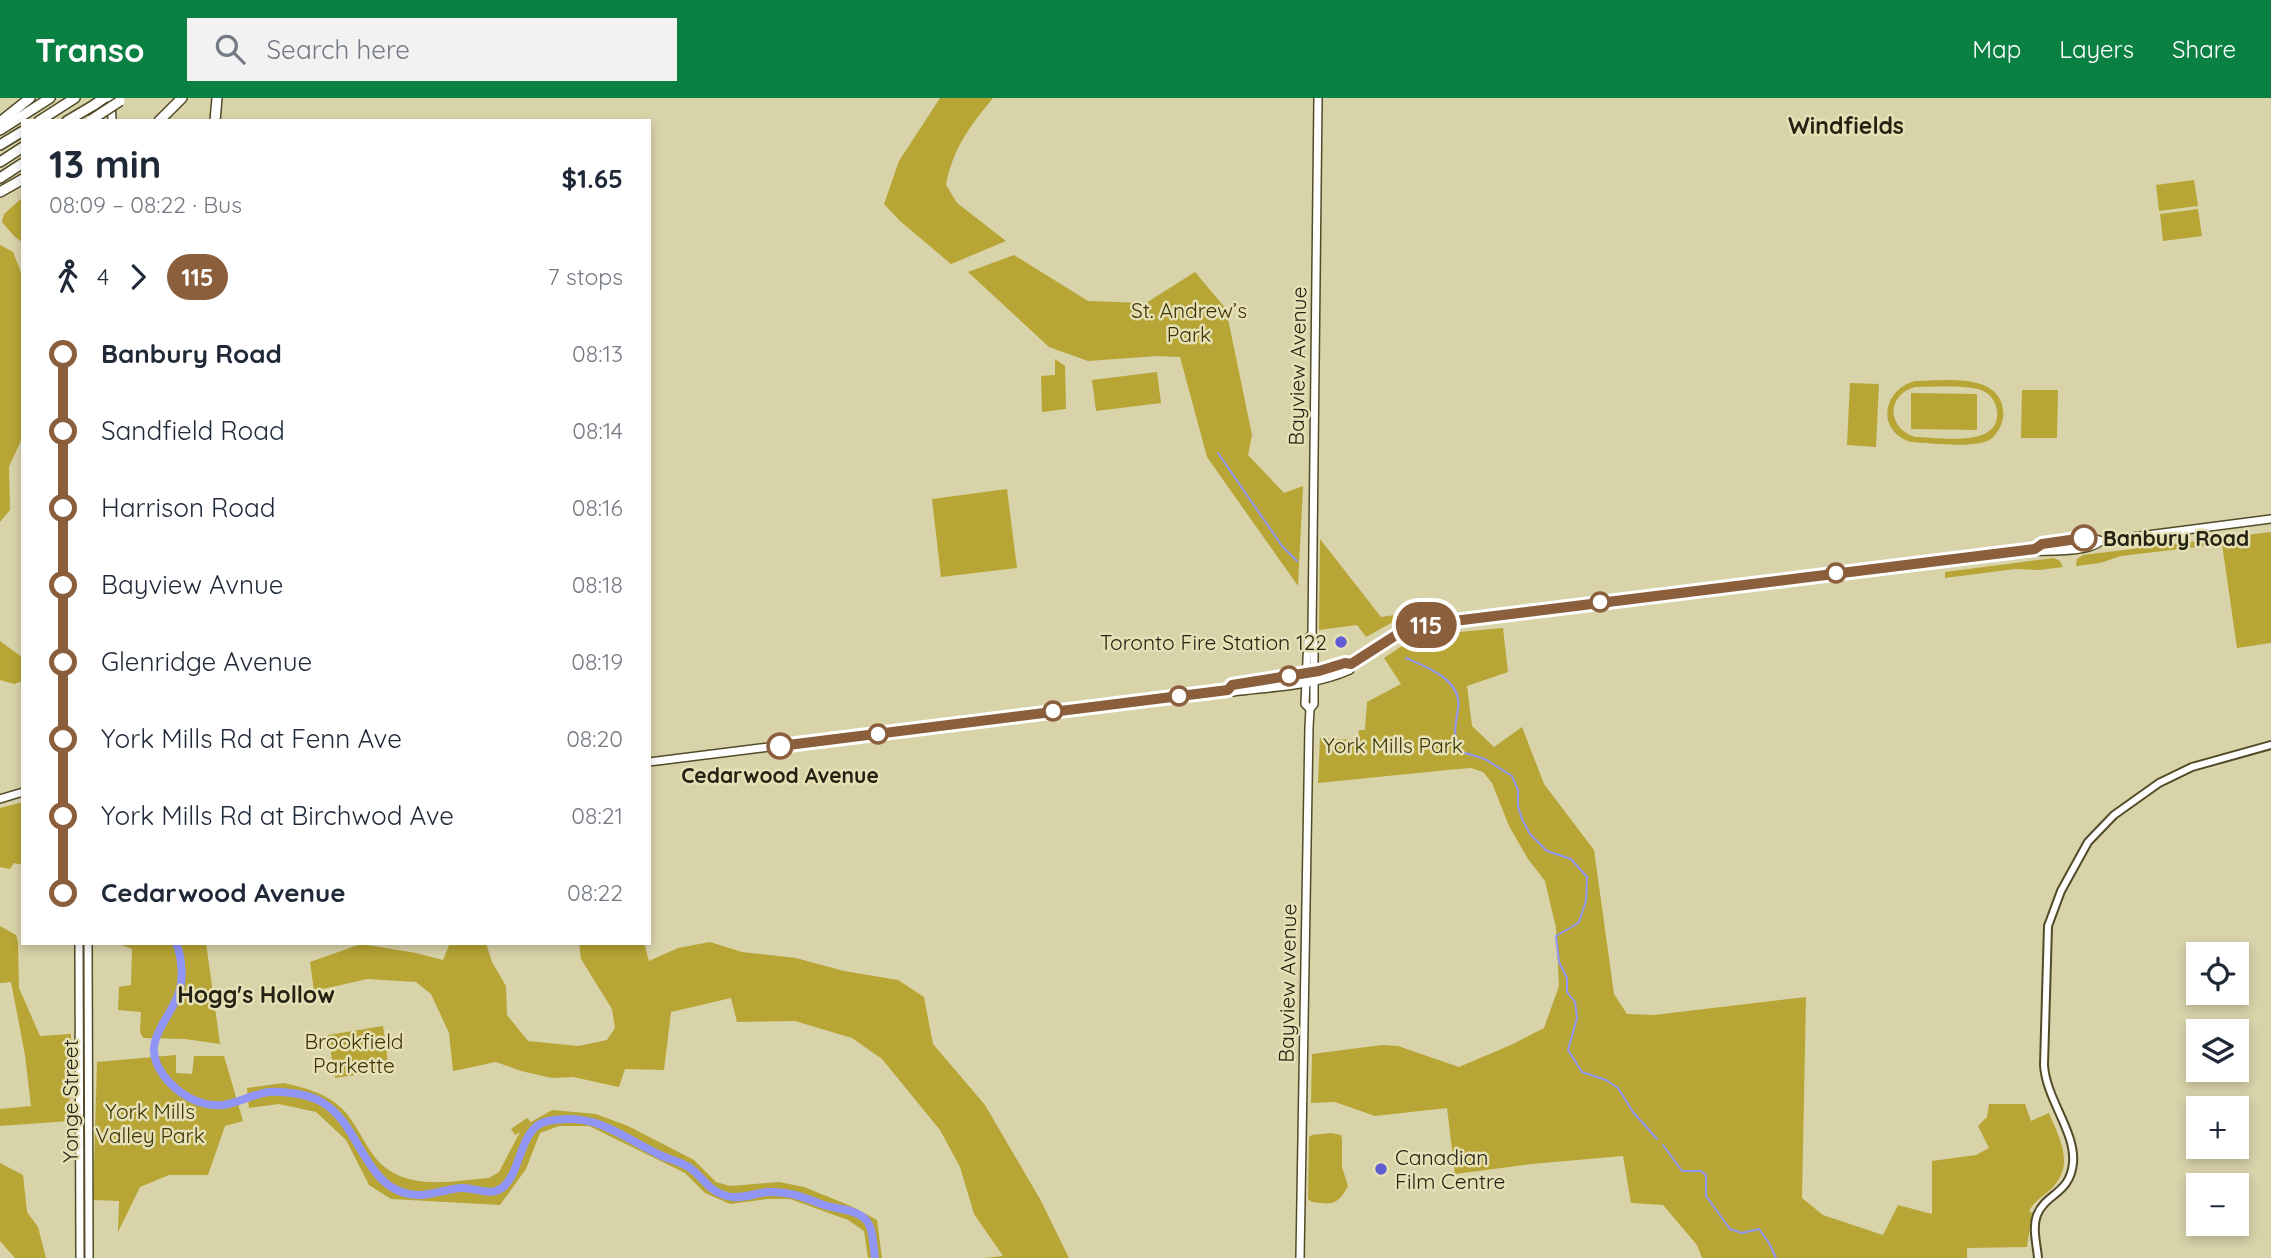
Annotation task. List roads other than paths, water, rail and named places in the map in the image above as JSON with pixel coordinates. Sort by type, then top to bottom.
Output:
[{"type":"highway","points":[[1,127],[30,98]]},
{"type":"highway","points":[[1,127],[50,98]]},
{"type":"highway","points":[[42,119],[75,98]]},
{"type":"highway","points":[[161,119],[182,98]]},
{"type":"highway","points":[[214,118],[217,98]]},
{"type":"highway","points":[[91,119],[119,99]]},
{"type":"highway","points":[[70,119],[100,100]]},
{"type":"highway","points":[[0,145],[21,132]]},
{"type":"highway","points":[[4,159],[21,148]]},
{"type":"highway","points":[[0,178],[21,164]]},
{"type":"highway","points":[[0,192],[21,180]]},
{"type":"main road","name":"Bayview Avenue","points":[[1300,1258],[1310,709],[1314,704],[1308,638],[1312,634],[1318,98]]},
{"type":"main road","points":[[113,119],[119,99]]},
{"type":"main road","points":[[100,100],[102,119]]},
{"type":"main road","points":[[651,762],[1310,682],[1349,670],[1351,664],[1391,637],[1415,626],[2035,549],[2042,544],[2095,537],[2102,541],[2271,519]]},
{"type":"main road","points":[[1228,690],[1232,685],[1351,664]]},
{"type":"main road","points":[[0,799],[21,793]]},
{"type":"main road","name":"Yonge Street","points":[[79,945],[80,1258]]},
{"type":"main road","name":"Yonge Street","points":[[88,945],[89,1258]]},
{"type":"street","points":[[2038,1258],[2035,1228],[2038,1213],[2064,1188],[2070,1176],[2073,1159],[2068,1136],[2048,1090],[2044,1065],[2049,926],[2061,891],[2088,842],[2114,816],[2159,783],[2192,767],[2271,745]]},
{"type":"waterway","points":[[1218,453],[1282,546],[1297,561]]},
{"type":"waterway","points":[[1406,658],[1433,670],[1449,682],[1458,699],[1455,731],[1462,752],[1485,759],[1512,776],[1518,790],[1518,806],[1522,819],[1530,834],[1547,851],[1571,859],[1587,877],[1586,901],[1579,922],[1572,927]]},
{"type":"waterway","points":[[1570,928],[1556,936],[1559,962],[1567,978],[1567,992],[1575,1002],[1577,1018],[1568,1050],[1582,1072],[1606,1080],[1618,1088],[1633,1112],[1657,1139]]},
{"type":"waterway","points":[[177,945],[182,969],[180,989],[157,1034],[154,1054],[164,1076],[190,1098],[206,1104],[223,1105],[269,1092],[281,1092],[295,1093],[320,1101],[346,1125],[374,1171],[386,1183],[400,1192],[419,1195],[461,1188],[497,1191],[509,1181],[526,1140],[531,1131],[539,1125],[565,1119],[593,1122],[686,1166],[721,1194],[737,1197],[768,1192],[783,1193],[855,1213],[864,1218],[870,1226],[875,1258]]},
{"type":"waterway","points":[[1663,1145],[1682,1171],[1701,1171],[1706,1175],[1706,1196],[1730,1229],[1742,1233],[1759,1229],[1776,1258]]},
{"type":"place","name":"Banbury Road","points":[[2084,538]]},
{"type":"place","name":"Toronto Fire Station 122","points":[[1341,642]]},
{"type":"place","name":"Cedarwood Avenue","points":[[780,746]]},
{"type":"place","name":"Canadian Film Centre","points":[[1381,1169]]},
{"type":"district","name":"Windfields","points":[[1846,125]]},
{"type":"district","name":"Hogg's Hollow","points":[[256,994]]},
{"type":"park label","name":"St. Andrew’s Park","points":[[1189,322]]},
{"type":"park label","name":"York Mills Park","points":[[1393,745]]},
{"type":"park label","name":"Brookfield Parkette","points":[[354,1053]]},
{"type":"park label","name":"York Mills Valley Park","points":[[150,1123]]}]
